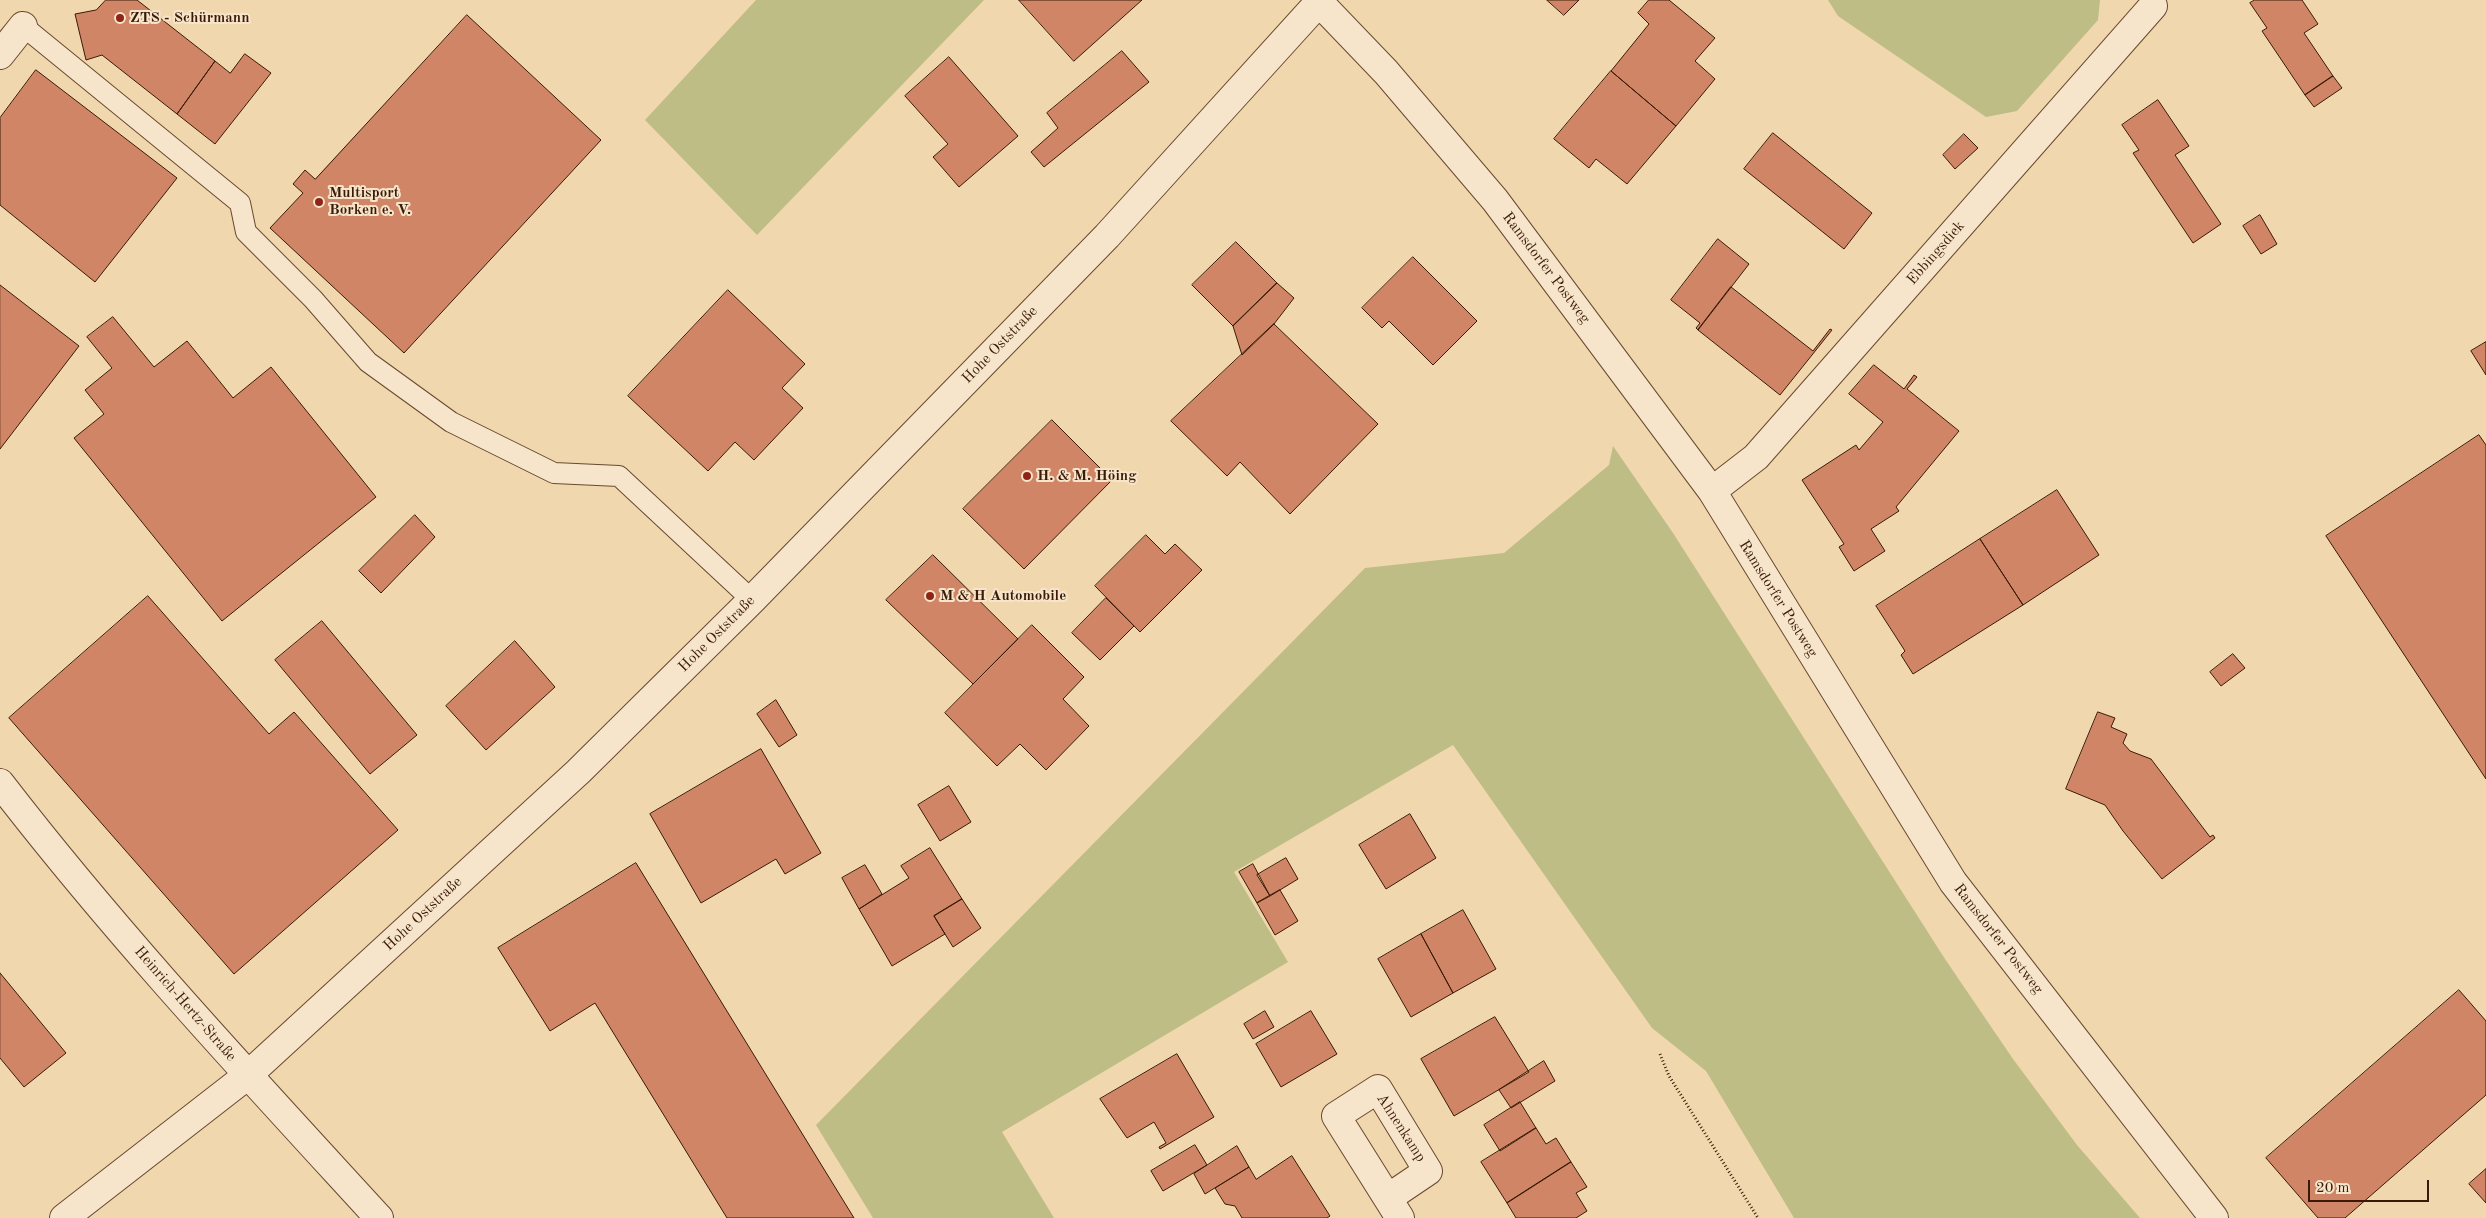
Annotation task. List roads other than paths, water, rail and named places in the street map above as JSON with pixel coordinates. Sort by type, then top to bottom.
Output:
[{"type":"street","name":"Ramsdorfer Postweg","points":[[1319,1],[1386,72],[1495,200],[1712,491],[1953,882],[2214,1218]]},
{"type":"street","name":"Hohe Oststraße","points":[[64,1218],[248,1075],[578,772],[752,600],[1107,236],[1319,1]]},
{"type":"street","name":"Ebbingsdiek","points":[[1712,491],[1756,457],[2153,6]]},
{"type":"street","points":[[0,55],[23,26]]},
{"type":"street","name":"Heinrich-Hertz-Straße","points":[[0,783],[60,861],[248,1075],[379,1218]]},
{"type":"lane","points":[[23,26],[240,203],[246,232],[313,299],[368,362],[451,422],[554,473],[619,476],[752,600]]},
{"type":"place","name":"ZTS - Schürmann","points":[[120,18]]},
{"type":"place","name":"Multisport Borken e. V.","points":[[319,202]]},
{"type":"place","name":"H. & M. Höing","points":[[1027,476]]},
{"type":"place","name":"M & H Automobile","points":[[930,596]]}]
